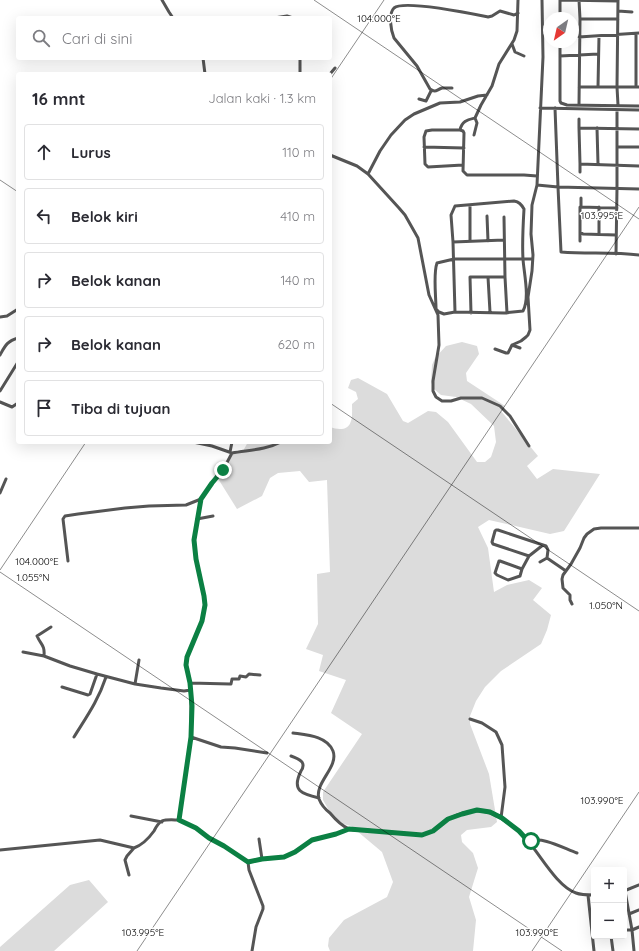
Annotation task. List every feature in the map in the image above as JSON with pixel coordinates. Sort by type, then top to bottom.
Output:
[{"type":"street","points":[[162,0],[171,16]]},
{"type":"street","points":[[460,130],[462,124],[475,118],[492,86],[499,64],[512,44],[517,31],[518,0]]},
{"type":"street","points":[[495,349],[507,353],[512,345],[521,341],[528,335],[530,330],[529,294],[533,255],[531,234],[532,205],[537,185],[543,57],[542,0]]},
{"type":"street","points":[[560,12],[560,0],[618,0],[618,105]]},
{"type":"street","points":[[579,0],[579,37],[638,34],[637,87],[579,87]]},
{"type":"street","points":[[431,91],[417,66],[394,38],[391,22],[391,14],[393,9],[399,5],[429,6],[454,9],[488,17],[500,11],[514,15],[518,12]]},
{"type":"street","points":[[618,11],[632,12]]},
{"type":"street","points":[[580,19],[618,19]]},
{"type":"street","points":[[598,87],[599,36]]},
{"type":"street","points":[[512,44],[515,52],[524,56]]},
{"type":"street","points":[[560,48],[560,102],[562,104],[639,106]]},
{"type":"street","points":[[579,48],[579,104]]},
{"type":"street","points":[[560,56],[598,54]]},
{"type":"street","points":[[202,60],[204,72]]},
{"type":"street","points":[[300,60],[300,72]]},
{"type":"street","points":[[331,72],[334,68]]},
{"type":"street","points":[[431,91],[436,91],[442,88],[452,88]]},
{"type":"street","points":[[419,99],[426,101],[431,91]]},
{"type":"street","points":[[368,174],[380,151],[391,135],[405,120],[414,114],[440,103],[460,102],[478,96],[487,95]]},
{"type":"street","points":[[540,108],[639,110]]},
{"type":"street","points":[[555,108],[561,252],[639,255]]},
{"type":"street","points":[[616,254],[617,110]]},
{"type":"street","points":[[474,135],[477,123],[475,118]]},
{"type":"street","points":[[579,119],[580,172]]},
{"type":"street","points":[[579,128],[639,129]]},
{"type":"street","points":[[597,128],[598,164]]},
{"type":"street","points":[[463,165],[428,167],[425,164],[424,147],[424,137],[426,131],[463,131],[464,148],[463,170],[467,175],[524,174],[537,176]]},
{"type":"street","points":[[424,147],[464,148]]},
{"type":"street","points":[[617,147],[639,147]]},
{"type":"street","points":[[332,156],[357,166],[368,174],[405,215],[418,238],[429,295],[438,314],[439,322],[439,345],[433,381],[433,391],[436,397],[442,401],[451,401],[461,398],[482,398],[500,406],[510,416],[529,446]]},
{"type":"street","points":[[580,164],[639,166]]},
{"type":"street","points":[[537,185],[639,189]]},
{"type":"street","points":[[580,241],[581,198]]},
{"type":"street","points":[[436,309],[444,314],[455,312],[507,313],[523,311],[526,306],[523,259],[524,209],[518,202],[514,201],[455,206],[451,214],[455,312]]},
{"type":"street","points":[[470,205],[470,241]]},
{"type":"street","points":[[581,206],[617,208]]},
{"type":"street","points":[[599,207],[599,234]]},
{"type":"street","points":[[487,216],[488,241]]},
{"type":"street","points":[[504,217],[504,259],[507,313]]},
{"type":"street","points":[[580,232],[583,234],[616,235]]},
{"type":"street","points":[[453,242],[504,240]]},
{"type":"street","points":[[436,309],[436,267],[438,263],[454,259],[532,259]]},
{"type":"street","points":[[470,313],[470,277],[505,277]]},
{"type":"street","points":[[488,277],[490,312]]},
{"type":"street","points":[[0,317],[7,316],[16,310]]},
{"type":"street","points":[[0,355],[8,342],[16,339]]},
{"type":"street","points":[[512,345],[520,348]]},
{"type":"street","points":[[0,391],[16,365]]},
{"type":"street","points":[[0,402],[16,408]]},
{"type":"street","points":[[12,407],[16,404]]},
{"type":"street","points":[[202,444],[231,452],[262,449],[277,444]]},
{"type":"street","points":[[179,820],[191,737],[192,706],[190,683],[186,665],[187,657],[202,621],[205,605],[194,540],[201,499],[223,470],[231,452],[232,444]]},
{"type":"street","points":[[0,493],[6,479]]},
{"type":"street","points":[[68,561],[63,519],[65,516],[137,507],[186,505],[201,499]]},
{"type":"street","points":[[197,519],[213,516]]},
{"type":"street","points":[[572,604],[570,595],[563,588],[562,579],[587,534],[594,529],[601,528],[639,528]]},
{"type":"street","points":[[529,556],[493,544],[492,540],[495,531],[498,530],[546,546],[548,548],[547,558]]},
{"type":"street","points":[[522,569],[500,561],[498,562],[495,572],[496,575],[508,580],[520,576],[529,556],[542,545]]},
{"type":"street","points":[[547,558],[566,571]]},
{"type":"street","points":[[540,562],[547,558]]},
{"type":"street","points":[[44,656],[44,650],[37,636],[51,627]]},
{"type":"street","points":[[23,652],[44,656],[70,666],[135,684],[184,691],[190,690]]},
{"type":"street","points":[[135,684],[139,660]]},
{"type":"street","points":[[90,694],[97,674]]},
{"type":"street","points":[[190,683],[231,684],[232,679],[239,679],[240,676],[246,676],[249,674],[260,675]]},
{"type":"street","points":[[74,737],[93,708],[106,676]]},
{"type":"street","points":[[62,687],[85,695],[90,694],[98,698]]},
{"type":"street","points":[[470,719],[482,723],[496,732],[502,745],[505,787],[502,818]]},
{"type":"street","points":[[293,733],[315,736],[322,739],[331,748],[334,756],[332,765],[323,780],[319,791],[319,798],[325,808],[338,822],[349,829]]},
{"type":"street","points":[[191,737],[221,747],[267,753]]},
{"type":"street","points":[[291,756],[301,761],[303,764],[303,768],[297,782],[297,788],[303,794],[319,798]]},
{"type":"street","points":[[0,850],[100,840],[134,848],[140,846],[162,822],[167,820],[179,820],[196,828],[209,838],[248,862],[284,857],[295,852],[312,840],[349,829],[422,835],[433,831],[448,819],[477,810],[490,812],[502,818],[519,831],[562,883],[576,893],[591,894]]},
{"type":"street","points":[[132,816],[162,822]]},
{"type":"street","points":[[259,839],[262,859]]},
{"type":"street","points":[[529,842],[534,840],[547,842],[577,853]]},
{"type":"street","points":[[129,875],[125,860],[134,848]]},
{"type":"street","points":[[248,862],[249,870],[263,906],[256,927],[252,951]]},
{"type":"street","points":[[627,890],[639,885]]},
{"type":"street","points":[[588,895],[591,916]]},
{"type":"street","points":[[627,903],[634,950],[639,947]]},
{"type":"street","points":[[629,914],[639,910]]},
{"type":"street","points":[[627,930],[632,930],[639,927]]},
{"type":"street","points":[[593,939],[594,951]]},
{"type":"street","points":[[611,939],[613,951]]},
{"type":"shaded area","points":[[462,342],[477,346],[479,354],[466,373],[467,381],[505,406],[501,411],[538,456],[527,466],[537,479],[553,469],[600,474],[564,531],[550,534],[489,520],[478,527],[488,548],[494,592],[507,585],[529,580],[542,588],[533,600],[551,615],[541,644],[501,671],[485,687],[476,701],[470,716],[470,724],[489,774],[497,822],[491,827],[467,830],[461,835],[462,842],[473,853],[478,868],[469,897],[476,920],[473,951],[330,951],[328,946],[329,938],[344,920],[387,897],[393,882],[382,852],[351,826],[343,824],[331,814],[323,800],[323,792],[362,734],[331,713],[346,680],[319,671],[323,655],[306,649],[318,624],[317,574],[330,572],[327,480],[309,482],[300,471],[278,473],[270,478],[262,496],[237,509],[217,477],[233,453],[243,451],[247,444],[275,444],[273,447],[279,444],[332,444],[332,427],[339,429],[345,428],[350,424],[352,404],[358,399],[356,392],[348,388],[351,380],[358,378],[387,394],[403,421],[408,423],[428,411],[436,412],[448,422],[477,462],[485,462],[491,457],[496,442],[494,426],[471,404],[456,397],[441,395],[434,389],[431,382],[432,365],[435,358],[446,346]]},
{"type":"shaded area","points":[[89,880],[108,902],[54,951],[0,951],[0,947],[70,885]]},
{"type":"route","points":[[223,470],[201,499],[194,540],[205,605],[204,615],[187,657],[186,665],[190,683],[192,706],[191,737],[179,820],[196,828],[218,844],[224,846],[248,862],[284,857],[295,852],[312,840],[349,829],[422,835],[433,831],[448,819],[477,810],[490,812],[502,818],[519,831],[529,842],[531,841]]}]
